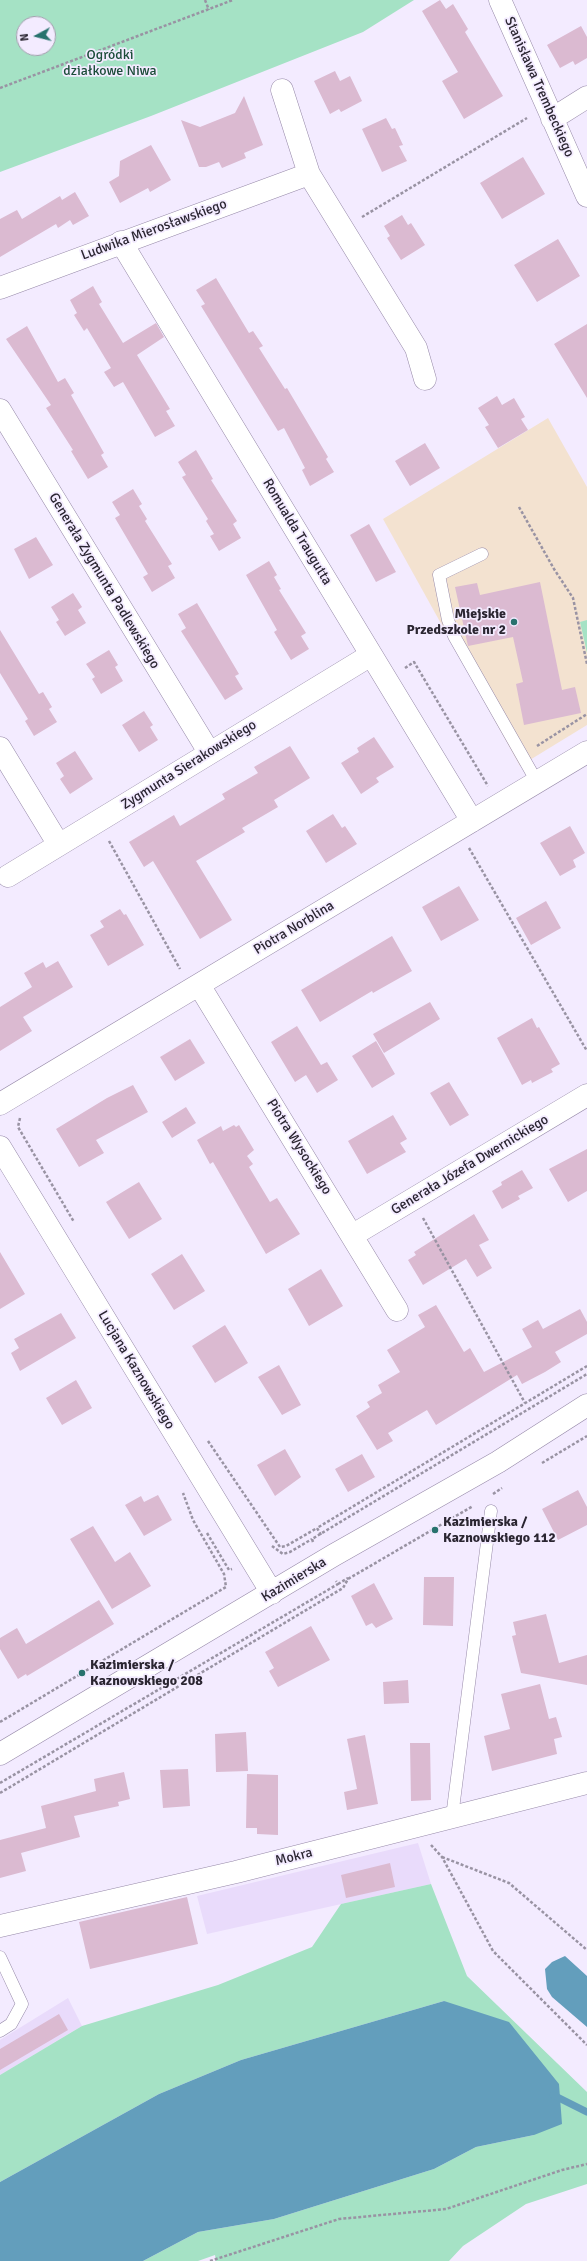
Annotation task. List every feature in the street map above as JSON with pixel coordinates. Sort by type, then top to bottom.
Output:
[{"type":"street","name":"Stanisława Trembeckiego","points":[[500,0],[587,196]]},
{"type":"street","points":[[282,90],[309,174],[416,348],[425,379]]},
{"type":"street","points":[[549,112],[587,97]]},
{"type":"street","name":"Ludwika Mierosławskiego","points":[[0,288],[309,174]]},
{"type":"street","name":"Romualda Traugutta","points":[[122,242],[472,821]]},
{"type":"street","name":"Generała Zygmunta Padlewskiego","points":[[0,410],[209,752]]},
{"type":"street","name":"Zygmunta Sierakowskiego","points":[[8,876],[209,752],[371,655]]},
{"type":"street","points":[[0,748],[59,845]]},
{"type":"street","name":"Piotra Norblina","points":[[0,1104],[191,980],[472,821],[587,752]]},
{"type":"street","name":"Piotra Wysockiego","points":[[191,980],[353,1235],[398,1310]]},
{"type":"street","name":"Generała Józefa Dwernickiego","points":[[353,1235],[587,1095]]},
{"type":"street","name":"Lucjana Kaznowskiego","points":[[0,1146],[272,1593]]},
{"type":"street","name":"Kazimierska","points":[[0,1754],[334,1555],[498,1462],[587,1405]]},
{"type":"street","name":"Mokra","points":[[0,1926],[243,1870],[587,1783]]},
{"type":"lane","points":[[482,554],[439,575],[448,620],[454,636],[536,782]]},
{"type":"lane","points":[[452,1817],[491,1512]]},
{"type":"lane","points":[[0,1957],[22,2004],[11,2024],[0,2031]]},
{"type":"path","points":[[205,0],[210,10]]},
{"type":"path","points":[[0,88],[210,10],[233,0]]},
{"type":"path","points":[[343,229],[549,112]]},
{"type":"path","points":[[519,507],[554,569],[573,598],[587,664]]},
{"type":"path","points":[[386,680],[414,662],[491,792]]},
{"type":"path","points":[[522,756],[587,714]]},
{"type":"path","points":[[98,821],[191,980]]},
{"type":"path","points":[[463,852],[476,844]]},
{"type":"path","points":[[469,848],[587,1051]]},
{"type":"path","points":[[22,1111],[18,1127],[78,1227]]},
{"type":"path","points":[[412,1200],[460,1282],[525,1403]]},
{"type":"path","points":[[206,1438],[280,1547],[286,1546],[587,1366]]},
{"type":"path","points":[[0,1722],[226,1587],[224,1574],[192,1520],[181,1489]]},
{"type":"path","points":[[338,1584],[444,1524]]},
{"type":"path","points":[[317,1528],[348,1579]]},
{"type":"path","points":[[271,1545],[283,1554],[290,1552],[312,1539]]},
{"type":"path","points":[[0,1793],[343,1588],[348,1579]]},
{"type":"path","points":[[587,1950],[509,1883],[442,1857],[493,1951],[587,2045]]},
{"type":"path","points":[[210,2261],[339,2219],[446,2209],[562,2170],[587,2164]]},
{"type":"shaded area","name":"Miejskie Przedszkole nr 2","points":[[548,418],[587,487],[587,725],[520,766],[383,519]]},
{"type":"shaded area","points":[[418,1843],[431,1884],[207,1934],[197,1896]]},
{"type":"shaded area","points":[[68,1998],[82,2026],[0,2075],[0,2040]]},
{"type":"green space","name":"Ogródki działkowe Niwa","points":[[0,0],[414,0],[363,32],[151,116],[0,172]]},
{"type":"green space","points":[[587,620],[587,653],[580,622]]},
{"type":"green space","points":[[431,1884],[467,1976],[587,2092],[587,2184],[526,2204],[463,2246],[449,2261],[216,2261],[215,2255],[198,2261],[143,2261],[198,2232],[274,2219],[434,2169],[476,2147],[534,2135],[444,2001],[241,2060],[159,2094],[0,2182],[0,2075],[82,2026],[218,1985],[312,1947],[341,1904]]},
{"type":"water","points":[[565,1956],[587,1976],[587,2027],[552,1997],[547,1989],[545,1969],[552,1962]]},
{"type":"water","points":[[444,2001],[509,2022],[559,2084],[562,2124],[534,2135],[476,2147],[434,2169],[274,2219],[198,2232],[143,2261],[0,2261],[0,2182],[159,2094],[241,2060]]},
{"type":"building","points":[[440,0],[446,9],[453,4],[468,29],[465,32],[503,96],[464,119],[442,81],[458,72],[422,11]]},
{"type":"building","points":[[581,26],[587,37],[587,58],[575,65],[573,61],[560,68],[547,45]]},
{"type":"building","points":[[335,71],[340,81],[350,76],[362,101],[341,112],[339,109],[330,114],[314,81]]},
{"type":"building","points":[[244,96],[263,145],[244,153],[246,158],[222,168],[219,162],[206,167],[199,167],[181,120],[200,127],[235,113]]},
{"type":"building","points":[[386,118],[392,129],[395,128],[403,145],[399,146],[407,161],[382,172],[362,129]]},
{"type":"building","points":[[151,145],[171,180],[150,192],[148,188],[120,203],[109,182],[119,176],[120,161]]},
{"type":"building","points":[[523,157],[545,194],[502,219],[480,183]]},
{"type":"building","points":[[75,192],[89,216],[73,225],[70,220],[58,228],[56,224],[0,257],[0,219],[17,210],[22,219],[60,196],[62,200]]},
{"type":"building","points":[[402,215],[408,225],[411,223],[425,245],[401,260],[387,238],[390,236],[384,226]]},
{"type":"building","points":[[558,239],[580,276],[537,302],[514,265]]},
{"type":"building","points":[[216,278],[249,333],[253,331],[263,346],[259,348],[285,389],[287,388],[328,457],[326,459],[334,472],[310,486],[302,470],[305,468],[284,428],[278,431],[201,306],[205,304],[196,290]]},
{"type":"building","points":[[93,286],[102,302],[99,304],[123,343],[156,323],[164,337],[137,355],[170,409],[166,411],[175,426],[155,437],[123,382],[114,387],[104,372],[111,368],[87,328],[84,331],[74,315],[77,313],[70,300]]},
{"type":"building","points":[[587,324],[587,398],[554,344]]},
{"type":"building","points":[[27,326],[58,382],[65,378],[74,393],[71,395],[104,453],[101,455],[108,467],[88,479],[71,451],[73,450],[46,408],[51,405],[6,339]]},
{"type":"building","points":[[497,396],[502,405],[514,398],[525,417],[521,419],[528,430],[498,448],[485,427],[489,425],[478,408]]},
{"type":"building","points":[[425,443],[440,468],[410,486],[395,461]]},
{"type":"building","points":[[196,450],[213,479],[211,480],[237,521],[233,524],[241,538],[219,551],[210,536],[214,534],[206,521],[208,519],[182,477],[186,475],[178,462]]},
{"type":"building","points":[[133,489],[142,504],[139,506],[147,519],[145,521],[172,564],[168,566],[175,578],[152,592],[143,577],[148,574],[115,518],[120,515],[112,502]]},
{"type":"building","points":[[369,524],[396,572],[376,582],[350,535]]},
{"type":"building","points":[[36,537],[53,565],[29,579],[14,549]]},
{"type":"building","points":[[269,561],[277,575],[274,577],[281,589],[279,590],[306,633],[301,636],[309,649],[291,660],[274,632],[277,630],[246,575]]},
{"type":"building","points":[[540,582],[562,690],[575,687],[581,713],[524,725],[516,684],[523,682],[513,637],[468,646],[455,587],[477,583],[480,595]]},
{"type":"building","points":[[73,593],[82,607],[78,610],[86,623],[65,636],[56,622],[59,620],[51,607]]},
{"type":"building","points":[[197,603],[239,674],[235,676],[243,689],[225,700],[181,631],[186,628],[178,614]]},
{"type":"building","points":[[0,630],[39,694],[43,692],[52,707],[49,709],[57,722],[34,736],[25,721],[28,719],[0,673]]},
{"type":"building","points":[[109,650],[118,665],[115,667],[123,681],[101,694],[92,679],[95,677],[86,664]]},
{"type":"building","points":[[144,711],[153,725],[150,727],[158,740],[139,752],[122,725]]},
{"type":"building","points":[[374,737],[394,767],[376,778],[379,782],[361,794],[341,763],[359,752],[357,748]]},
{"type":"building","points":[[290,746],[310,778],[274,800],[278,807],[242,828],[245,832],[196,861],[232,920],[200,939],[153,861],[144,867],[129,842],[174,815],[180,826],[225,799],[222,794],[258,773],[254,767]]},
{"type":"building","points":[[75,751],[93,779],[70,794],[60,779],[64,776],[56,763]]},
{"type":"building","points":[[333,814],[342,828],[345,826],[357,844],[326,863],[306,831]]},
{"type":"building","points":[[570,826],[585,853],[573,860],[576,867],[560,876],[540,843]]},
{"type":"building","points":[[459,886],[479,920],[441,941],[422,907]]},
{"type":"building","points":[[546,901],[561,928],[531,945],[516,918]]},
{"type":"building","points":[[120,909],[124,915],[126,914],[144,945],[108,966],[90,935],[104,927],[100,921]]},
{"type":"building","points":[[392,936],[412,971],[373,993],[372,991],[320,1022],[301,990]]},
{"type":"building","points":[[58,961],[73,987],[23,1017],[32,1031],[0,1051],[0,1007],[32,987],[24,973],[43,962],[46,968]]},
{"type":"building","points":[[430,1002],[440,1019],[384,1053],[373,1034]]},
{"type":"building","points":[[532,1018],[537,1028],[539,1027],[560,1064],[551,1069],[553,1072],[532,1083],[531,1080],[522,1085],[497,1038]]},
{"type":"building","points":[[297,1026],[321,1065],[327,1062],[338,1080],[317,1093],[306,1075],[295,1082],[271,1042]]},
{"type":"building","points":[[190,1039],[205,1063],[175,1081],[160,1057]]},
{"type":"building","points":[[376,1041],[395,1074],[372,1088],[352,1056]]},
{"type":"building","points":[[449,1082],[469,1115],[450,1126],[430,1093]]},
{"type":"building","points":[[133,1085],[148,1112],[96,1140],[104,1153],[79,1167],[56,1129],[107,1098]]},
{"type":"building","points":[[186,1107],[196,1123],[172,1138],[162,1122]]},
{"type":"building","points":[[393,1115],[407,1139],[400,1143],[406,1152],[367,1174],[348,1141]]},
{"type":"building","points":[[234,1125],[236,1127],[239,1125],[254,1150],[247,1156],[253,1164],[249,1167],[270,1202],[277,1198],[300,1234],[266,1254],[213,1162],[210,1164],[197,1140],[221,1126],[223,1131]]},
{"type":"building","points":[[587,1149],[587,1191],[568,1202],[549,1169]]},
{"type":"building","points":[[522,1170],[533,1188],[518,1196],[520,1199],[502,1209],[492,1191],[502,1185],[501,1182]]},
{"type":"building","points":[[139,1182],[162,1219],[129,1239],[106,1202]]},
{"type":"building","points":[[474,1214],[489,1240],[479,1245],[492,1268],[477,1277],[466,1259],[423,1285],[408,1260],[416,1255],[414,1252]]},
{"type":"building","points":[[0,1252],[25,1294],[0,1309]]},
{"type":"building","points":[[182,1254],[205,1291],[174,1310],[151,1274]]},
{"type":"building","points":[[321,1269],[343,1306],[309,1326],[288,1289]]},
{"type":"building","points":[[436,1305],[464,1352],[470,1348],[484,1372],[532,1347],[522,1329],[538,1320],[543,1329],[580,1309],[587,1322],[587,1334],[555,1352],[561,1362],[545,1372],[522,1384],[517,1375],[436,1425],[427,1410],[388,1433],[393,1441],[377,1450],[356,1416],[370,1407],[367,1402],[382,1393],[378,1385],[400,1372],[387,1350],[425,1327],[418,1315]]},
{"type":"building","points":[[61,1313],[76,1338],[20,1371],[11,1353],[19,1348],[14,1339]]},
{"type":"building","points":[[225,1325],[248,1363],[215,1383],[192,1346]]},
{"type":"building","points":[[279,1365],[301,1405],[282,1415],[258,1377]]},
{"type":"building","points":[[76,1380],[92,1408],[62,1425],[46,1398]]},
{"type":"building","points":[[285,1449],[301,1477],[275,1496],[257,1465]]},
{"type":"building","points":[[362,1454],[375,1477],[348,1492],[335,1469]]},
{"type":"building","points":[[578,1490],[587,1507],[587,1525],[558,1540],[542,1509]]},
{"type":"building","points":[[158,1495],[172,1520],[144,1536],[125,1505],[141,1496],[144,1502]]},
{"type":"building","points":[[93,1526],[115,1562],[130,1552],[151,1586],[112,1609],[70,1539]]},
{"type":"building","points":[[424,1577],[454,1577],[453,1626],[423,1625]]},
{"type":"building","points":[[374,1583],[393,1619],[376,1628],[372,1623],[366,1626],[351,1596]]},
{"type":"building","points":[[99,1600],[114,1624],[27,1676],[26,1674],[18,1679],[0,1649],[0,1638],[17,1628],[26,1644]]},
{"type":"building","points":[[546,1614],[559,1663],[587,1655],[587,1685],[521,1673],[512,1636],[516,1635],[513,1622]]},
{"type":"building","points":[[311,1626],[330,1660],[278,1687],[269,1671],[274,1668],[265,1652]]},
{"type":"building","points":[[408,1680],[409,1703],[384,1704],[383,1682]]},
{"type":"building","points":[[540,1684],[549,1719],[556,1717],[562,1737],[554,1739],[557,1754],[492,1771],[484,1736],[510,1729],[501,1694]]},
{"type":"building","points":[[246,1732],[248,1771],[216,1772],[215,1734]]},
{"type":"building","points":[[365,1735],[378,1804],[347,1810],[344,1792],[357,1789],[347,1739]]},
{"type":"building","points":[[410,1743],[430,1743],[431,1800],[411,1801]]},
{"type":"building","points":[[188,1769],[190,1806],[163,1808],[160,1770]]},
{"type":"building","points":[[124,1772],[130,1799],[118,1802],[119,1806],[74,1816],[80,1837],[21,1853],[26,1871],[0,1878],[0,1840],[46,1828],[41,1806],[96,1791],[94,1779]]},
{"type":"building","points":[[247,1774],[278,1775],[278,1835],[257,1834],[257,1828],[246,1828]]},
{"type":"building","points":[[390,1863],[395,1887],[346,1898],[341,1875]]},
{"type":"building","points":[[187,1897],[198,1944],[90,1969],[79,1922]]},
{"type":"building","points":[[59,2014],[68,2030],[0,2070],[0,2049]]},
{"type":"waterway","points":[[553,2095],[587,2112]]},
{"type":"place","name":"Miejskie Przedszkole nr 2","points":[[514,622]]},
{"type":"place","name":"Kazimierska / Kaznowskiego 112","points":[[435,1530]]},
{"type":"place","name":"Kazimierska / Kaznowskiego 208","points":[[82,1673]]}]
